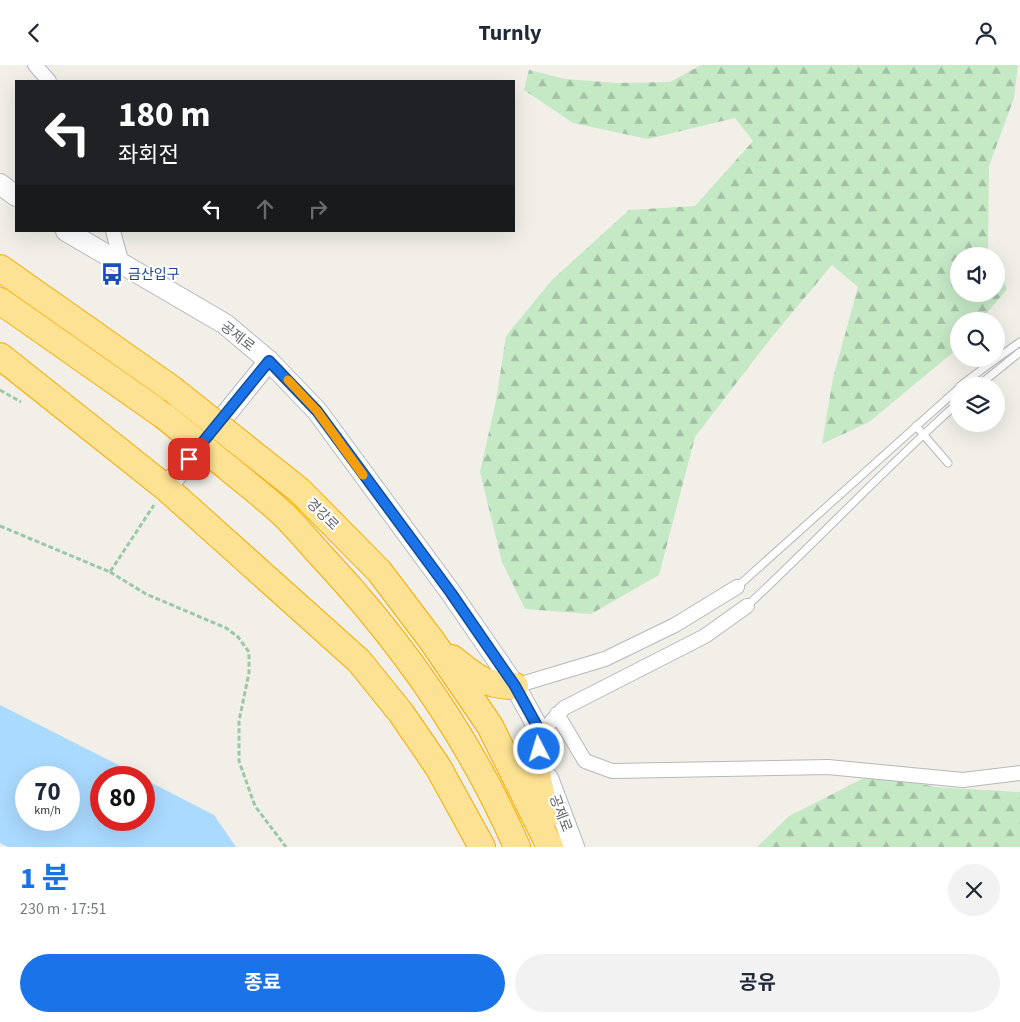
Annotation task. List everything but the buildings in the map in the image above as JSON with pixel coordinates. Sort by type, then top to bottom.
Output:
[{"type":"highway","points":[[0,261],[42,297]]},
{"type":"highway","name":"경강로","points":[[0,268],[172,389],[299,490],[379,571],[432,641],[490,726],[550,847]]},
{"type":"highway","name":"경강로","points":[[0,301],[164,416],[285,516],[347,583],[398,645],[442,707],[480,774],[517,847]]},
{"type":"highway","points":[[0,356],[166,488],[359,661],[401,713],[438,767],[482,847]]},
{"type":"highway","points":[[432,641],[474,676],[495,686],[515,686]]},
{"type":"highway","points":[[549,725],[536,762],[538,787],[554,847]]},
{"type":"street","points":[[35,65],[48,80]]},
{"type":"street","points":[[0,183],[15,195]]},
{"type":"street","name":"공제로","points":[[68,232],[225,324],[269,361],[317,411],[451,593],[515,686],[549,725],[549,781],[574,847]]},
{"type":"street","points":[[113,232],[122,264]]},
{"type":"street","points":[[166,488],[269,361]]},
{"type":"street","points":[[515,686],[605,659],[675,625],[737,587]]},
{"type":"street","points":[[747,606],[705,636],[603,686],[549,725],[585,761],[612,771],[828,767],[963,780],[1020,773]]},
{"type":"lane","points":[[1005,353],[1020,342]]},
{"type":"lane","points":[[989,377],[1020,351]]},
{"type":"lane","points":[[973,377],[986,367]]},
{"type":"lane","points":[[737,587],[950,396]]},
{"type":"lane","points":[[747,606],[816,542],[950,410]]},
{"type":"lane","points":[[916,425],[948,463]]},
{"type":"path","points":[[110,572],[166,488]]},
{"type":"path","points":[[0,526],[110,572],[146,594],[226,628],[238,637],[249,652],[249,673],[239,721],[239,761],[255,806],[286,847]]},
{"type":"green space","points":[[701,65],[1018,65],[1014,98],[989,166],[988,247],[950,247],[950,302],[996,302],[988,312],[950,312],[950,355],[869,422],[822,444],[833,378],[858,287],[832,265],[771,338],[695,437],[659,575],[591,614],[525,609],[502,562],[480,472],[496,401],[506,336],[552,280],[629,210],[695,206],[753,141],[735,118],[648,139],[573,123],[524,90],[529,70],[565,79],[618,83],[670,82]]},
{"type":"green space","points":[[872,774],[936,787],[1020,792],[1020,847],[757,847],[789,816]]},
{"type":"water","points":[[0,705],[120,766],[90,766],[90,831],[155,831],[155,785],[214,815],[236,847],[8,847],[0,843]]},
{"type":"slow traffic","points":[[288,380],[317,411],[363,475]]},
{"type":"place","name":"금산입구","points":[[112,274]]},
{"type":"route","points":[[189,459],[269,361],[317,411],[451,593],[515,686],[542,735],[539,749]]}]
